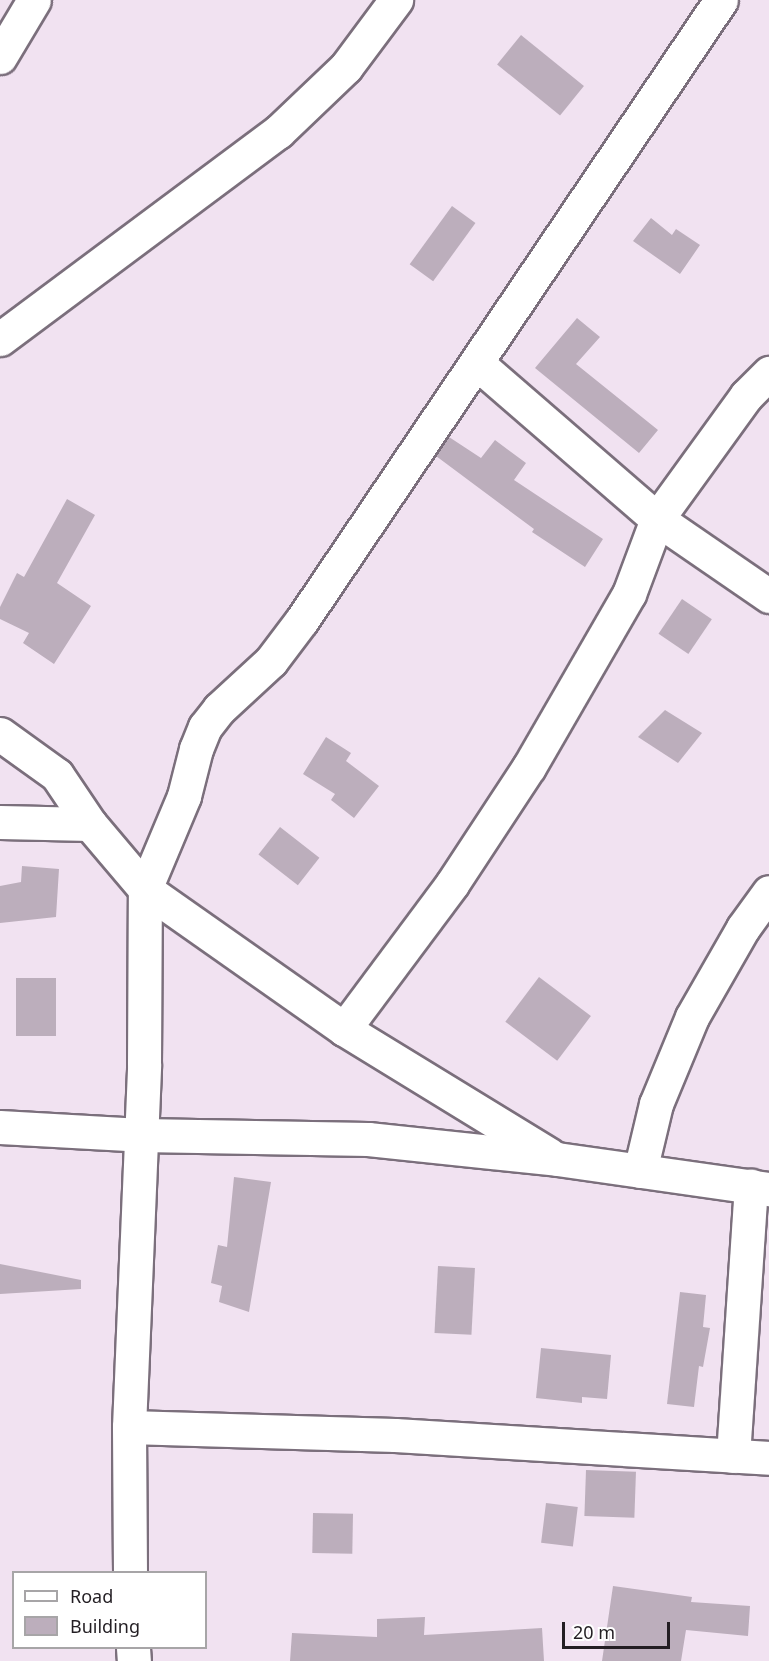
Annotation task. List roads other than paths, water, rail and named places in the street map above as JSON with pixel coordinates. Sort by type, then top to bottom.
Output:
[{"type":"street","points":[[0,57],[34,0]]},
{"type":"street","points":[[0,339],[278,132],[346,67],[396,0]]},
{"type":"street","points":[[130,1571],[129,1427],[141,1136],[146,889],[184,796],[205,727],[271,661],[296,628],[478,364],[721,0]]},
{"type":"street","points":[[478,364],[657,519],[769,596]]},
{"type":"street","points":[[344,1029],[452,884],[529,767],[629,594],[657,519],[746,396],[769,373]]},
{"type":"street","points":[[0,734],[57,775],[90,824],[146,889],[344,1029],[557,1159]]},
{"type":"street","points":[[0,822],[90,824]]},
{"type":"street","points":[[640,1172],[656,1104],[692,1017],[743,928],[769,892]]},
{"type":"street","points":[[0,1127],[141,1136],[368,1139],[557,1159],[760,1187],[733,1456]]},
{"type":"street","points":[[129,1427],[396,1435],[769,1458]]}]
